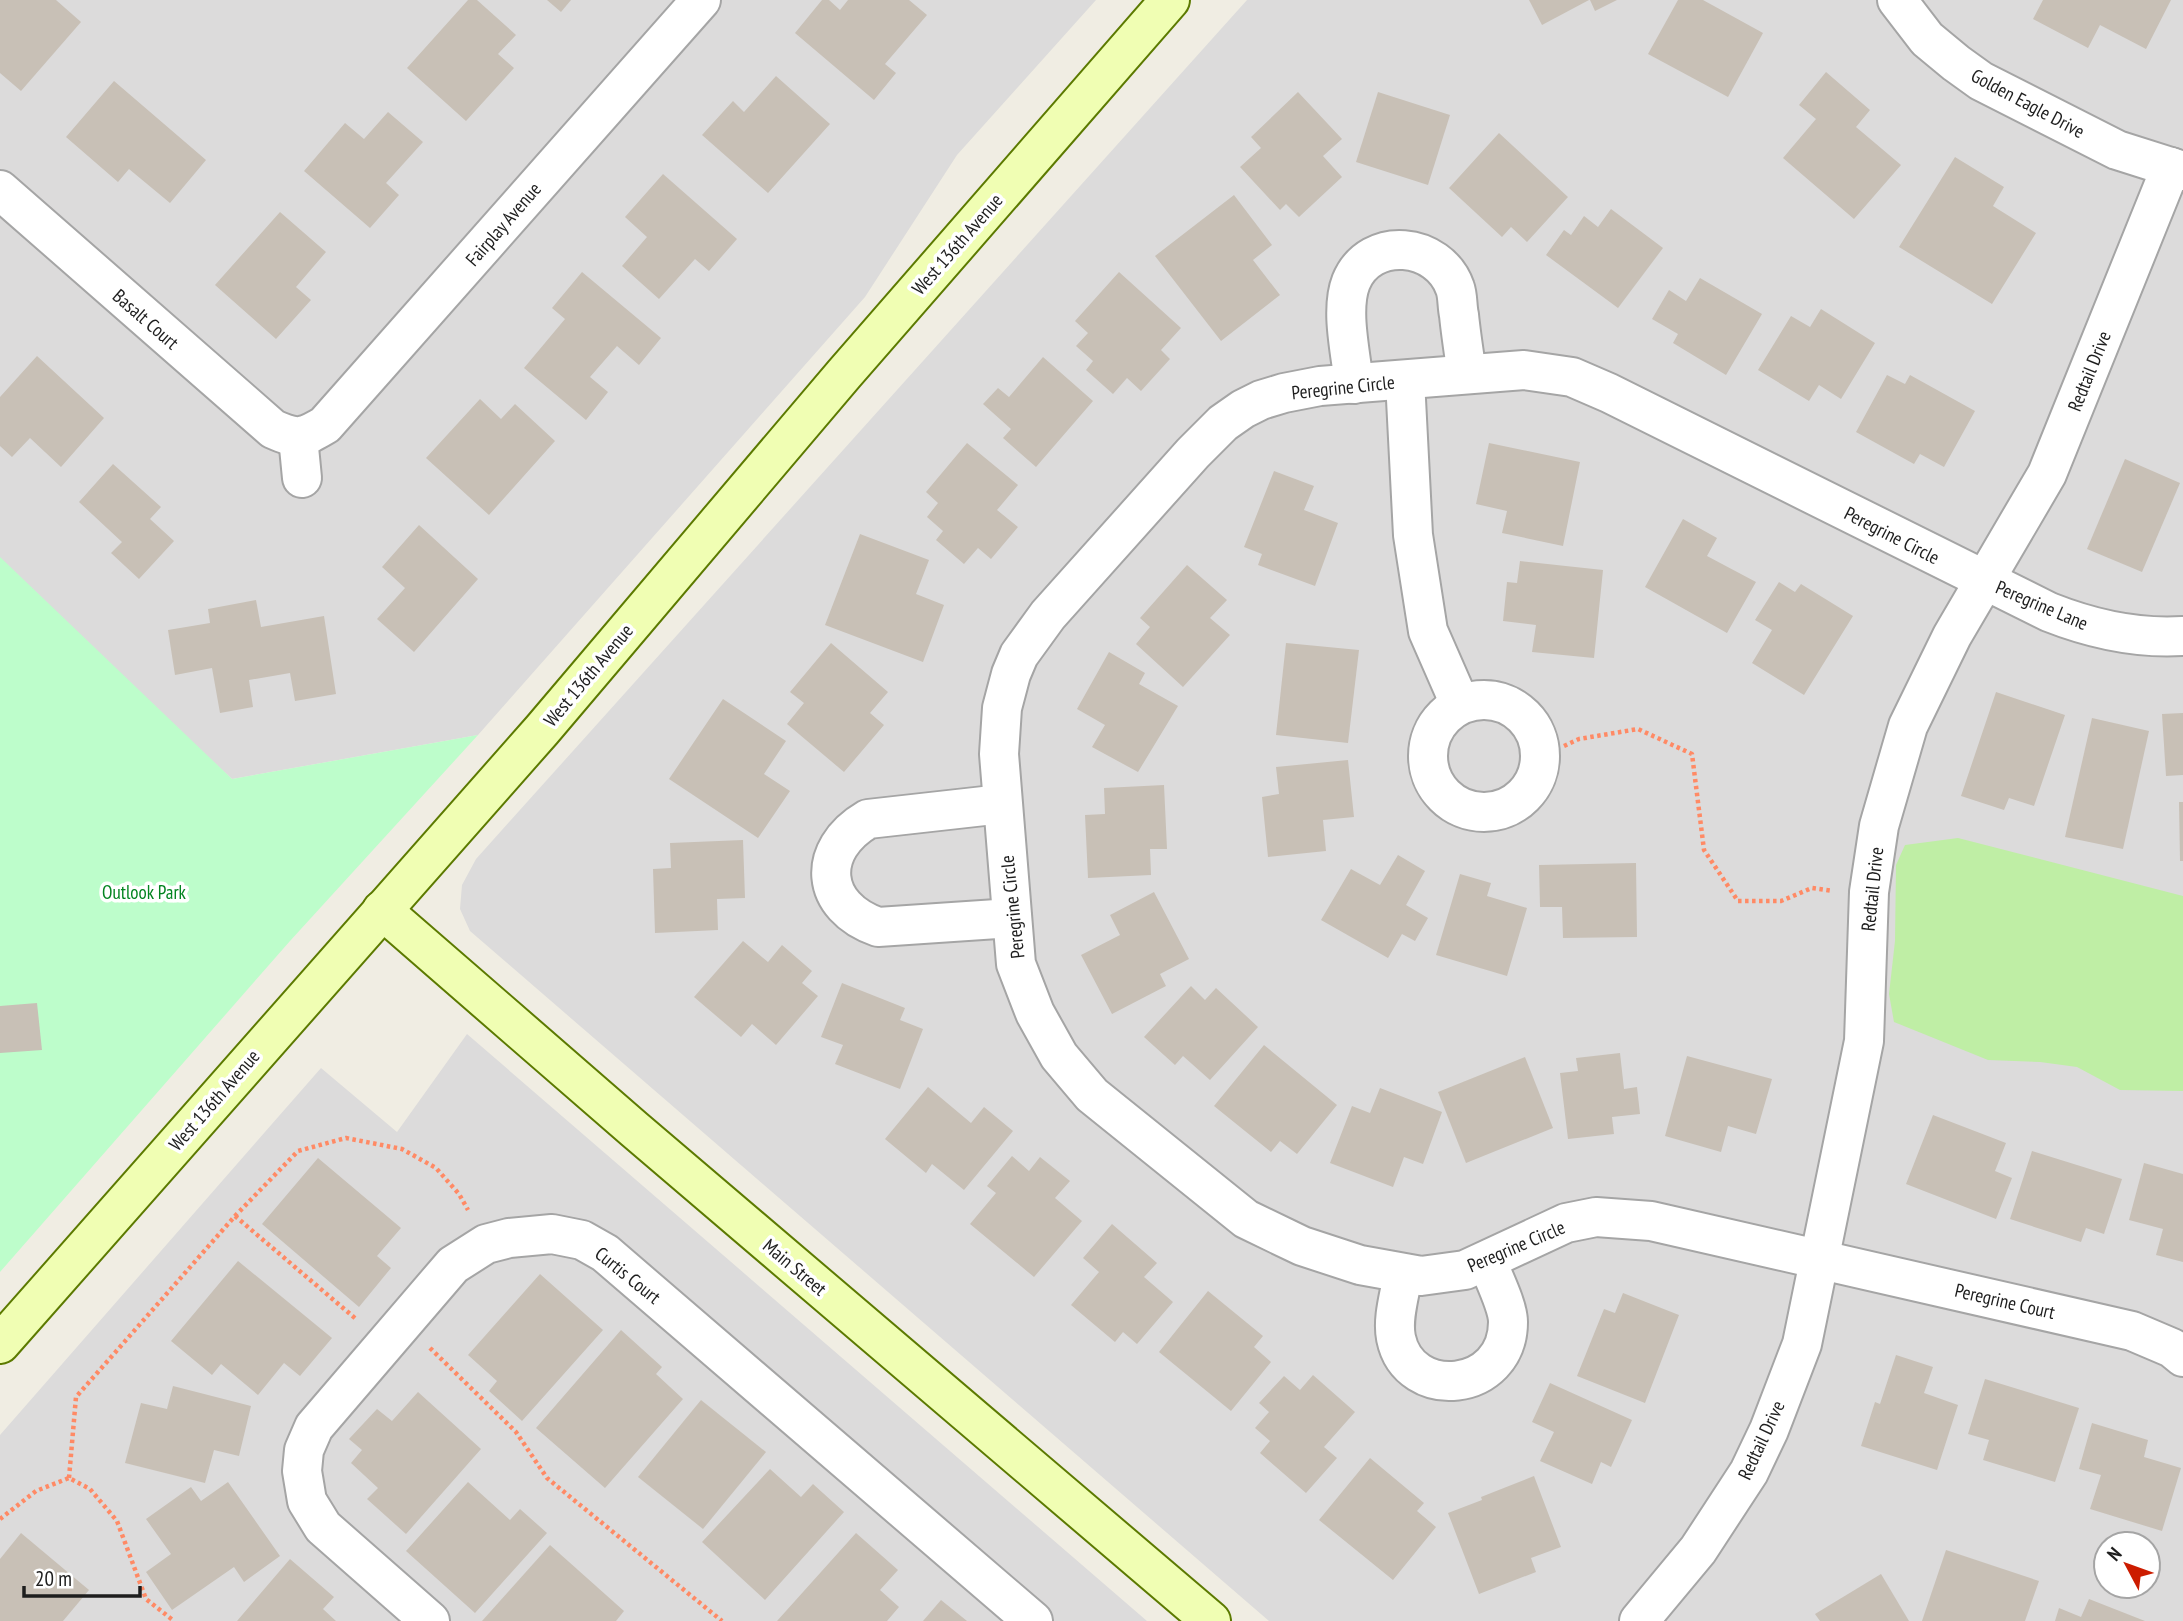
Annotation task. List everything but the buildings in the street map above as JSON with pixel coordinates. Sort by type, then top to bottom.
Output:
[{"type":"main road","name":"West 136th Avenue","points":[[0,1344],[542,730],[906,302],[1170,0]]},
{"type":"main road","name":"Main Street","points":[[382,910],[634,1129],[1211,1621]]},
{"type":"street","name":"Fairplay Avenue","points":[[298,437],[306,436],[325,425],[701,0]]},
{"type":"street","name":"Golden Eagle Drive","points":[[1897,0],[1927,39],[1981,81],[2117,150],[2177,169]]},
{"type":"street","name":"Redtail Drive","points":[[1639,1621],[1698,1550],[1749,1472],[1769,1430],[1802,1343],[1864,1041],[1869,892],[1879,826],[1908,726],[1952,636],[2047,474],[2177,169]]},
{"type":"street","name":"Basalt Court","points":[[0,190],[273,429],[291,438],[298,437]]},
{"type":"street","points":[[1354,384],[1345,302],[1351,281],[1364,262],[1384,251],[1406,249],[1427,255],[1444,269],[1455,289],[1467,374]]},
{"type":"street","name":"Peregrine Circle","points":[[1821,1259],[1651,1221],[1596,1217],[1566,1223],[1465,1270],[1421,1276],[1360,1265],[1302,1246],[1246,1219],[1092,1095],[1059,1056],[1035,1013],[1016,964],[999,754],[1002,708],[1019,655],[1048,615],[1223,423],[1261,400],[1320,386],[1524,370],[1572,377],[1984,581]]},
{"type":"street","name":"Peregrine Circle","points":[[1405,380],[1413,535],[1428,631],[1460,704]]},
{"type":"street","points":[[298,437],[302,478]]},
{"type":"street","name":"Peregrine Lane","points":[[1984,581],[2080,624],[2130,635],[2183,636]]},
{"type":"street","points":[[1002,804],[868,819],[851,829],[839,842],[831,866],[833,887],[843,907],[859,921],[878,927],[1012,918]]},
{"type":"street","name":"Curtis Court","points":[[430,1621],[323,1527],[307,1501],[302,1471],[304,1450],[314,1427],[453,1265],[486,1244],[509,1238],[552,1234],[582,1240],[605,1253],[1033,1621]]},
{"type":"street","name":"Peregrine Court","points":[[1821,1259],[2132,1331],[2172,1348],[2183,1357]]},
{"type":"street","points":[[1403,1274],[1395,1325],[1396,1341],[1406,1360],[1418,1372],[1440,1382],[1462,1381],[1482,1373],[1490,1366],[1497,1359],[1506,1339],[1508,1319],[1487,1261]]},
{"type":"path","points":[[1564,746],[1579,740],[1637,729],[1692,754],[1704,850],[1738,901],[1781,901],[1812,888],[1844,892]]},
{"type":"path","points":[[69,1478],[76,1397],[236,1216],[298,1151],[346,1138],[402,1149],[436,1168],[459,1194],[486,1244]]},
{"type":"path","points":[[236,1216],[360,1323],[404,1322],[516,1432],[547,1478],[722,1621]]},
{"type":"path","points":[[0,1519],[36,1491],[69,1478],[90,1489],[117,1521],[146,1599],[174,1621]]},
{"type":"shaded area","points":[[0,0],[1096,0],[957,155],[865,297],[478,735],[232,779],[0,566]]},
{"type":"shaded area","points":[[1247,0],[2183,0],[2183,1621],[1269,1621],[470,931],[460,909],[462,885],[476,859]]},
{"type":"shaded area","points":[[467,1034],[1147,1621],[0,1621],[0,1435],[321,1068],[397,1132]]},
{"type":"green space","name":"Outlook Park","points":[[0,557],[232,779],[478,735],[290,941],[0,1272]]},
{"type":"green space","points":[[1958,838],[2183,896],[2183,1091],[2120,1090],[2077,1067],[1988,1060],[1894,1022],[1889,994],[1895,941],[1896,865],[1905,845]]}]
